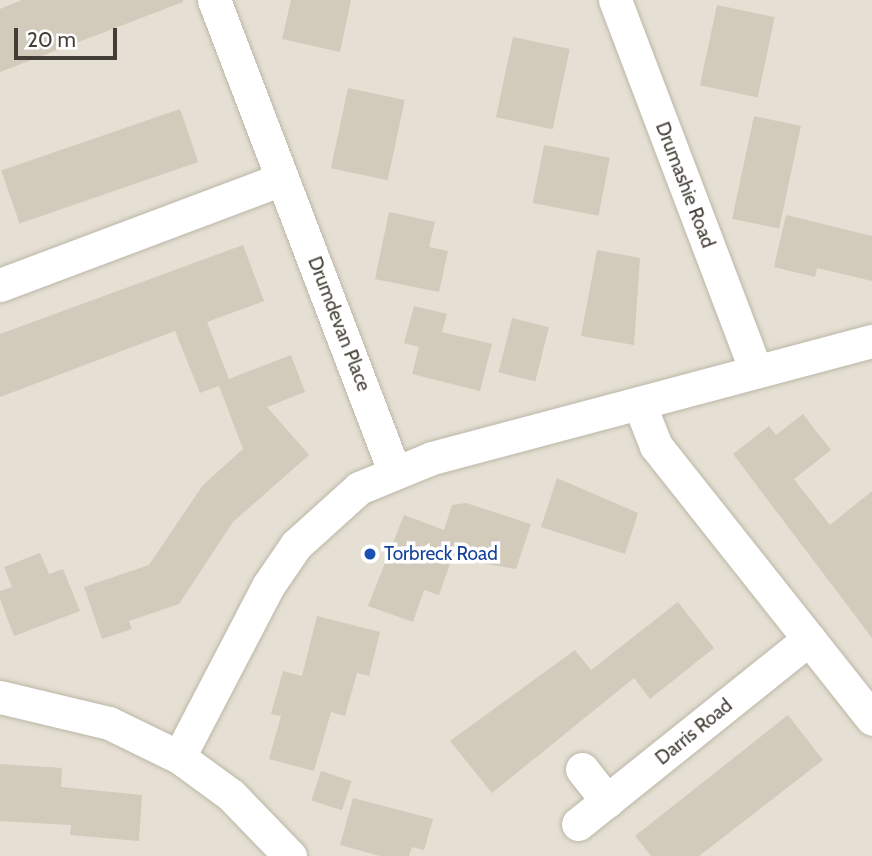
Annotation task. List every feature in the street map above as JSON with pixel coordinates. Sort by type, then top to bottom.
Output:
[{"type":"street","name":"Drumdevan Place","points":[[214,0],[394,471]]},
{"type":"street","name":"Drumashie Road","points":[[615,0],[755,371]]},
{"type":"street","points":[[0,285],[282,179]]},
{"type":"street","points":[[179,757],[296,545],[329,511],[394,471],[872,341]]},
{"type":"street","points":[[639,403],[656,446],[872,719]]},
{"type":"street","name":"Darris Road","points":[[578,824],[809,639]]},
{"type":"street","points":[[0,697],[109,723],[179,757],[231,795],[290,856]]},
{"type":"street","points":[[582,768],[607,801]]},
{"type":"shaded area","points":[[0,0],[872,0],[872,856],[0,856]]},
{"type":"building","points":[[22,0],[183,2],[0,72],[0,9]]},
{"type":"building","points":[[291,0],[351,0],[340,52],[282,39]]},
{"type":"building","points":[[717,5],[775,17],[758,97],[700,85]]},
{"type":"building","points":[[513,37],[570,49],[553,129],[496,117]]},
{"type":"building","points":[[348,88],[405,100],[388,180],[331,168]]},
{"type":"building","points":[[180,109],[198,162],[20,223],[1,171]]},
{"type":"building","points":[[754,116],[801,126],[779,229],[732,219]]},
{"type":"building","points":[[544,145],[610,158],[599,216],[533,203]]},
{"type":"building","points":[[389,212],[435,222],[429,247],[448,251],[439,292],[375,279]]},
{"type":"building","points":[[786,215],[872,236],[872,281],[817,268],[815,277],[774,267]]},
{"type":"building","points":[[243,245],[264,301],[207,322],[229,379],[291,355],[305,392],[267,407],[309,455],[233,522],[179,604],[129,621],[132,629],[102,639],[84,587],[149,565],[203,485],[243,449],[219,386],[200,393],[175,331],[0,397],[0,334]]},
{"type":"building","points":[[597,250],[640,258],[634,345],[581,336]]},
{"type":"building","points":[[414,306],[447,314],[442,332],[492,344],[480,391],[412,374],[419,347],[404,343]]},
{"type":"building","points":[[512,318],[549,327],[535,382],[498,372]]},
{"type":"building","points":[[803,414],[831,450],[794,479],[830,525],[872,491],[872,638],[733,454],[769,426],[776,435]]},
{"type":"building","points":[[557,478],[638,513],[625,554],[541,527]]},
{"type":"building","points":[[466,503],[531,524],[516,569],[452,558],[439,595],[424,590],[413,622],[368,606],[404,515],[444,530],[452,505]]},
{"type":"building","points":[[40,553],[49,574],[63,569],[80,611],[14,636],[0,599],[0,591],[12,587],[4,567]]},
{"type":"building","points":[[678,602],[714,648],[650,699],[634,678],[492,793],[450,741],[575,650],[591,670]]},
{"type":"building","points":[[317,616],[380,632],[369,676],[357,673],[345,716],[331,712],[314,771],[269,759],[281,716],[271,714],[283,671],[302,676]]},
{"type":"building","points":[[788,715],[823,760],[699,856],[651,856],[635,836]]},
{"type":"building","points":[[0,764],[62,768],[61,787],[142,795],[139,841],[70,835],[71,825],[0,821]]},
{"type":"building","points":[[321,771],[351,781],[342,810],[311,800]]},
{"type":"building","points":[[353,798],[433,819],[424,850],[412,847],[409,856],[380,856],[340,845]]},
{"type":"place","name":"Torbreck Road","points":[[370,554]]}]
